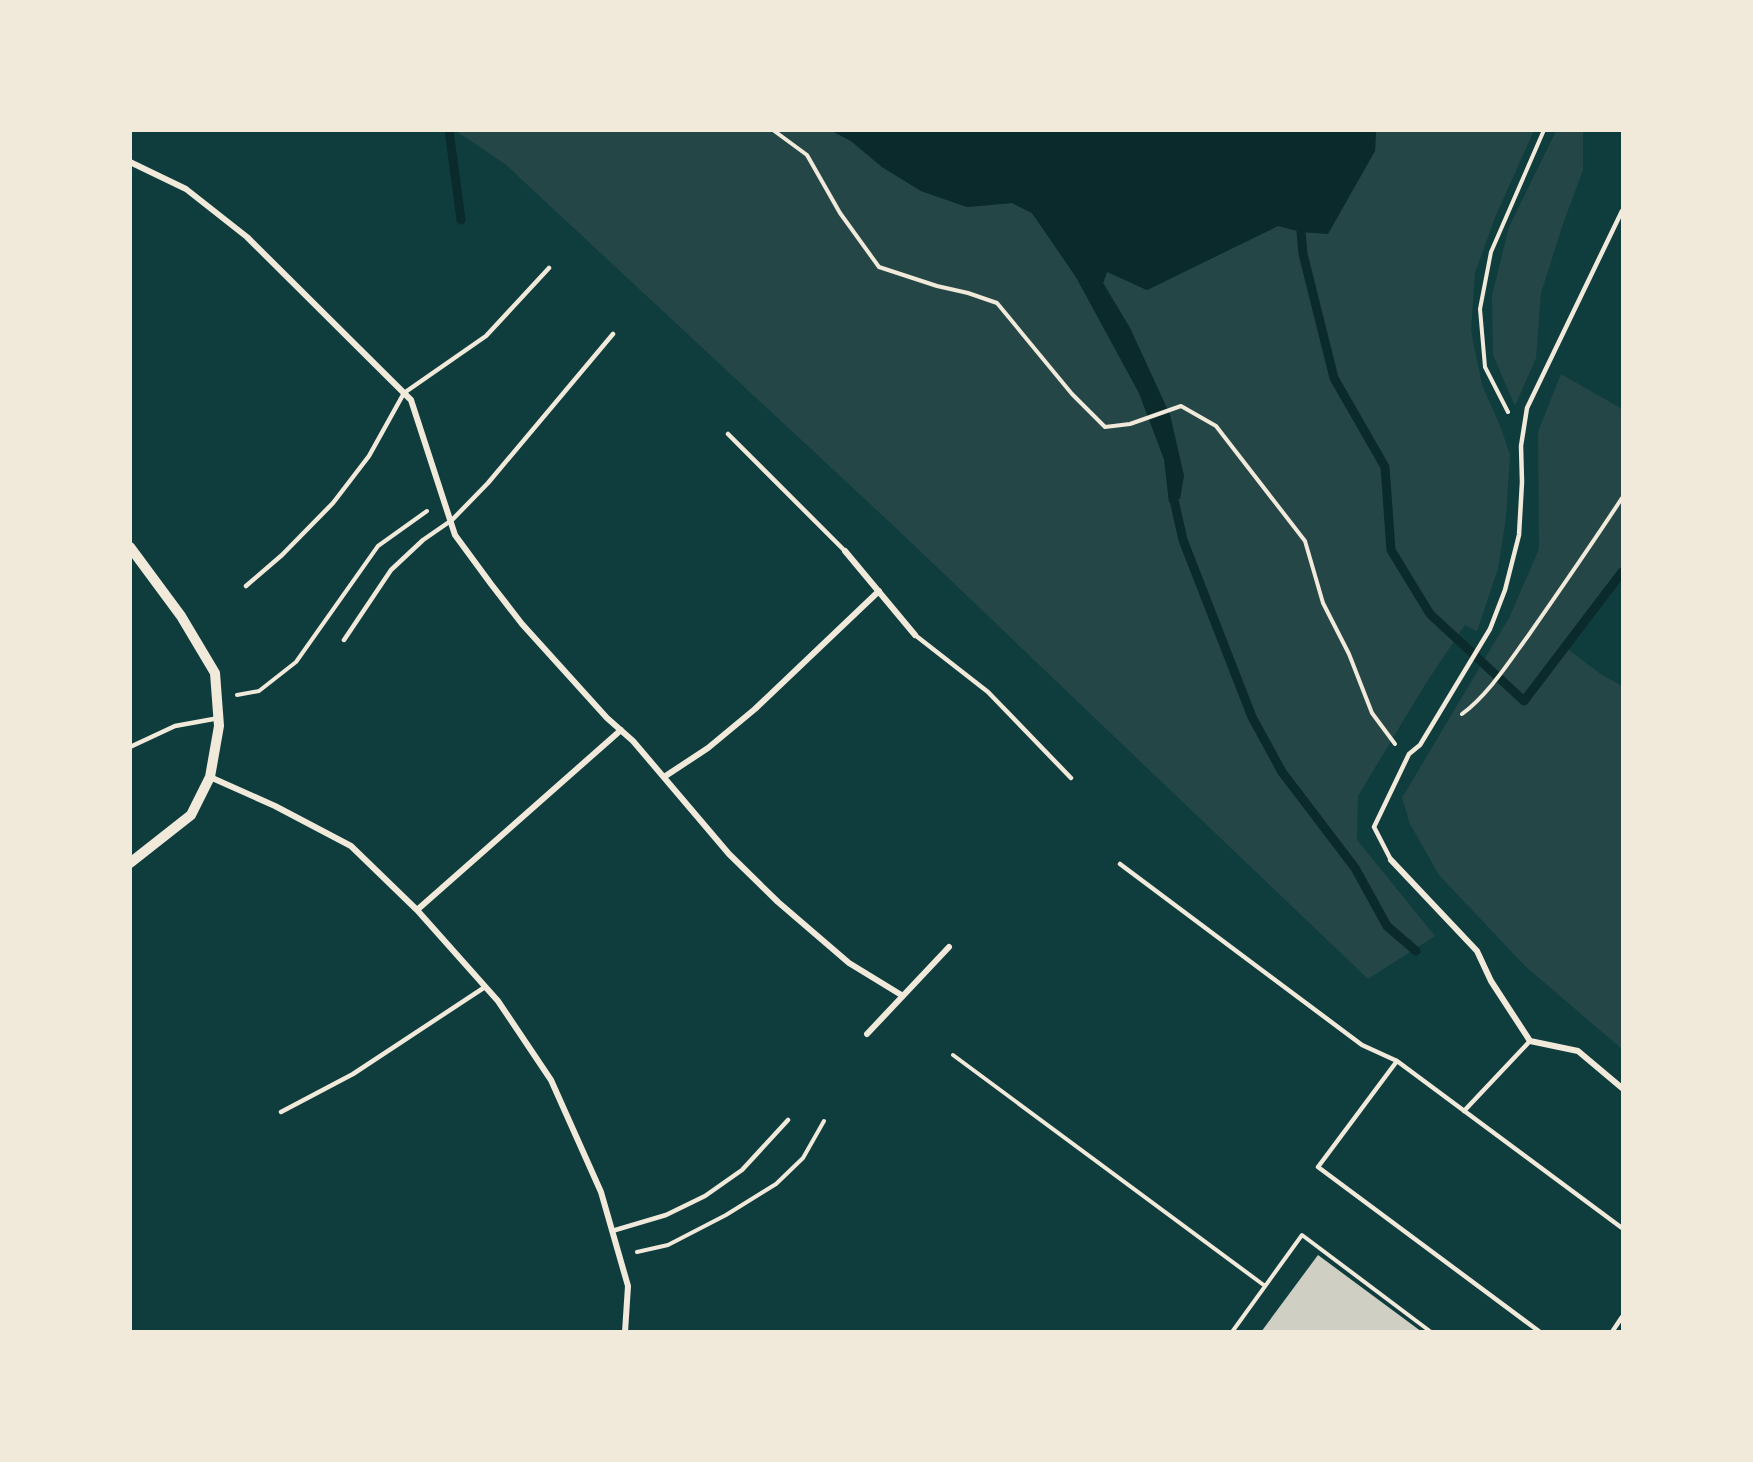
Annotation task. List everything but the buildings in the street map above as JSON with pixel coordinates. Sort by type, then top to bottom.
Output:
[{"type":"street","points":[[130,162],[186,189],[247,237],[411,400],[455,535],[522,624],[607,718],[633,741],[729,854],[778,902],[849,963],[903,996]]},
{"type":"street","points":[[130,547],[181,616],[215,673],[219,718],[210,777],[191,815],[130,863]]},
{"type":"street","points":[[845,551],[915,635]]},
{"type":"street","points":[[664,777],[708,748],[755,709],[879,591]]},
{"type":"street","points":[[417,910],[621,730]]},
{"type":"street","points":[[210,777],[275,806],[351,846],[417,910],[498,1001],[551,1080],[601,1192],[628,1286],[625,1332]]},
{"type":"street","points":[[1391,860],[1477,951],[1491,981],[1530,1041],[1578,1051],[1623,1088]]},
{"type":"street","points":[[867,1034],[949,947]]},
{"type":"lane","points":[[1391,860],[1374,827],[1406,759],[1420,745],[1490,629],[1504,590],[1519,535],[1522,482],[1521,446],[1527,408],[1623,211]]},
{"type":"lane","points":[[246,586],[282,555],[333,503],[369,456],[404,393],[486,336],[549,268]]},
{"type":"lane","points":[[344,640],[391,570],[423,540],[452,520],[488,483],[613,334]]},
{"type":"lane","points":[[728,434],[845,551]]},
{"type":"lane","points":[[915,635],[988,692],[1071,778]]},
{"type":"lane","points":[[130,747],[175,726],[219,718]]},
{"type":"lane","points":[[1120,864],[1362,1045],[1397,1061],[1623,1228]]},
{"type":"lane","points":[[281,1112],[352,1074],[485,987]]},
{"type":"lane","points":[[1464,1111],[1530,1041]]},
{"type":"lane","points":[[1397,1061],[1318,1167],[1540,1332]]},
{"type":"lane","points":[[612,1231],[666,1215],[705,1196],[742,1170],[788,1120]]},
{"type":"lane","points":[[1612,1332],[1623,1317]]},
{"type":"path","points":[[773,130],[807,155],[840,213],[879,267],[997,303],[1072,394],[1105,427],[1130,424],[1181,406],[1216,426],[1305,541],[1323,603],[1349,654],[1372,713],[1406,759]]},
{"type":"path","points":[[1522,436],[1511,420],[1485,367],[1480,309],[1491,252],[1544,130]]},
{"type":"path","points":[[217,698],[259,692],[296,662],[378,546],[444,498]]},
{"type":"path","points":[[1473,706],[1509,662],[1569,579],[1623,498]]},
{"type":"path","points":[[953,1054],[1265,1286]]},
{"type":"path","points":[[619,1257],[668,1245],[726,1215],[776,1184],[803,1158],[824,1121]]},
{"type":"path","points":[[1232,1332],[1302,1235],[1431,1332]]},
{"type":"shaded area","points":[[456,131],[832,131],[851,141],[882,167],[921,191],[967,207],[1012,203],[1032,213],[1076,277],[1139,393],[1164,459],[1169,501],[1184,476],[1170,415],[1130,328],[1103,283],[1107,271],[1147,290],[1278,226],[1375,151],[1376,131],[1534,131],[1496,215],[1475,273],[1471,331],[1482,385],[1510,455],[1506,517],[1498,569],[1477,631],[1465,625],[1426,683],[1358,796],[1357,840],[1435,936],[1368,979],[897,529],[505,164]]},
{"type":"shaded area","points":[[832,131],[1376,131],[1375,151],[1328,234],[1301,232],[1278,226],[1147,290],[1107,272],[1103,283],[1130,328],[1170,415],[1184,476],[1180,499],[1169,502],[1164,459],[1139,393],[1076,277],[1032,213],[1012,203],[967,207],[921,191],[882,167],[851,141]]},
{"type":"shaded area","points":[[1556,131],[1583,131],[1583,170],[1541,293],[1536,358],[1515,406],[1493,355],[1492,296],[1509,227]]},
{"type":"shaded area","points":[[1561,374],[1622,409],[1622,572],[1565,647],[1602,675],[1622,686],[1622,1049],[1525,966],[1439,875],[1410,824],[1402,798],[1509,618],[1539,549],[1538,432]]},
{"type":"waterway","points":[[449,130],[461,220]]},
{"type":"waterway","points":[[1301,232],[1303,254],[1334,378],[1385,467],[1391,550],[1430,614],[1524,701],[1622,572]]},
{"type":"waterway","points":[[1174,500],[1183,540],[1252,717],[1282,772],[1355,868],[1387,926],[1416,951]]}]
